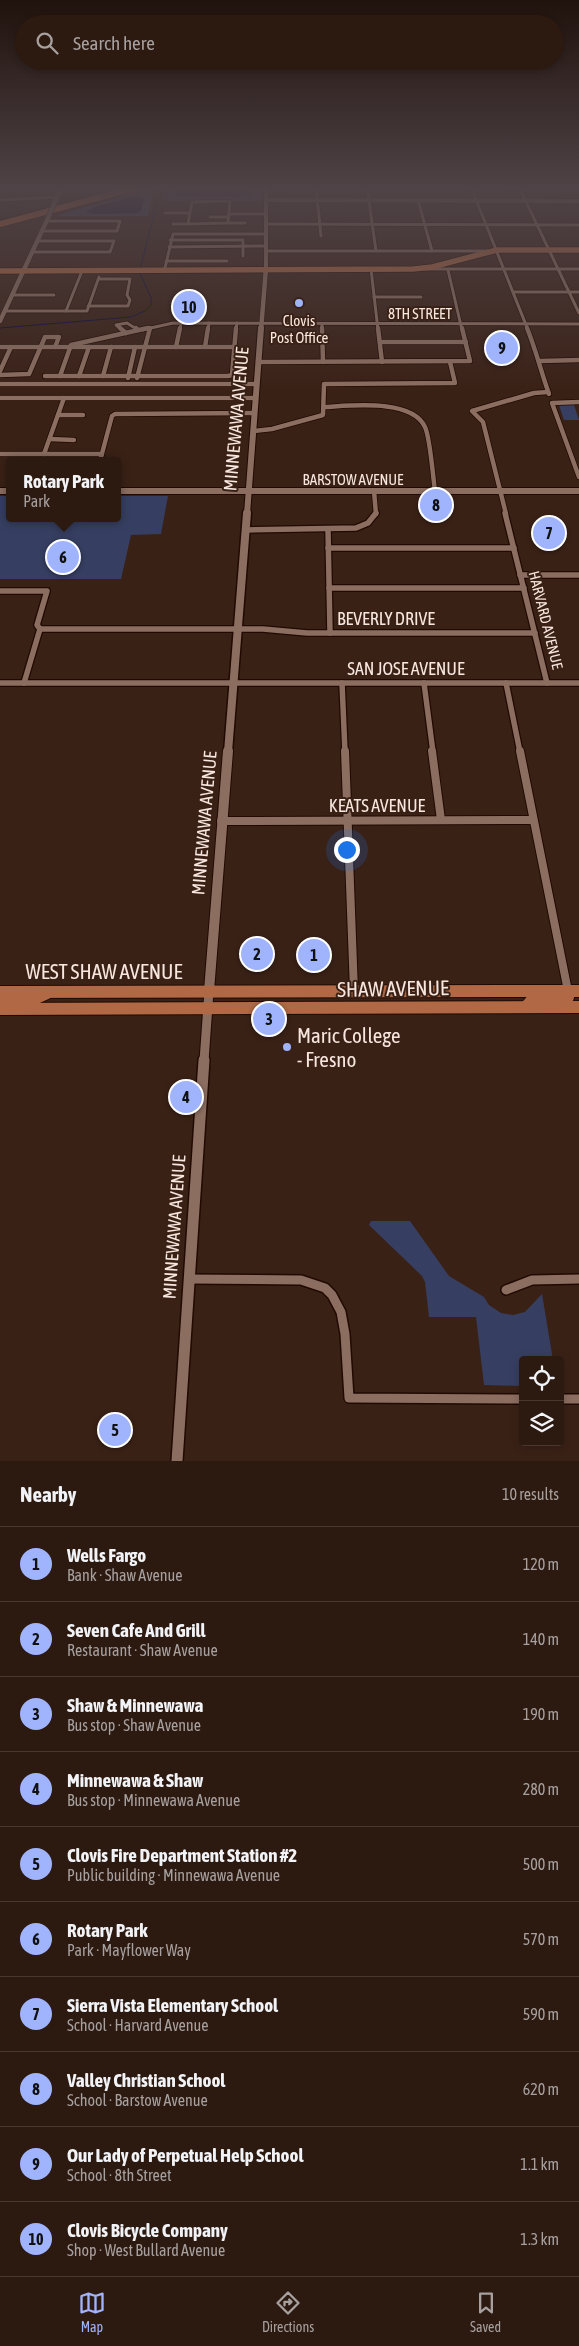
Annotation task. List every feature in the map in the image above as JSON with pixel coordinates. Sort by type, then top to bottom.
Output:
[{"type":"main road","points":[[0,321],[33,255]]},
{"type":"main road","points":[[0,270],[165,268],[418,269],[447,267],[469,256]]},
{"type":"main road","points":[[126,271],[165,268]]},
{"type":"main road","points":[[204,271],[239,268]]},
{"type":"main road","points":[[26,270],[204,271],[265,269]]},
{"type":"main road","name":"MINNEWAWA AVENUE","points":[[209,991],[265,269]]},
{"type":"main road","name":"BARSTOW AVENUE","points":[[121,492],[579,491]]},
{"type":"main road","name":"SHAW AVENUE","points":[[209,991],[574,991]]},
{"type":"main road","name":"WEST SHAW AVENUE","points":[[0,992],[209,991]]},
{"type":"main road","points":[[526,1007],[532,1000],[566,998],[574,991]]},
{"type":"main road","points":[[0,1000],[34,999],[50,992]]},
{"type":"main road","name":"SHAW AVENUE","points":[[207,1009],[579,1005]]},
{"type":"main road","name":"WEST SHAW AVENUE","points":[[0,1009],[207,1009]]},
{"type":"street","points":[[165,268],[167,255]]},
{"type":"street","name":"MINNEWAWA AVENUE","points":[[265,269],[266,255]]},
{"type":"street","points":[[499,255],[540,360],[579,360]]},
{"type":"street","points":[[551,255],[579,313]]},
{"type":"street","points":[[166,261],[227,261]]},
{"type":"street","points":[[447,267],[460,269],[579,269]]},
{"type":"street","points":[[447,267],[460,269]]},
{"type":"street","points":[[258,362],[470,361],[447,267]]},
{"type":"street","points":[[371,269],[382,362]]},
{"type":"street","points":[[66,312],[86,271],[99,278],[130,279],[127,293],[130,300],[128,306],[88,306]]},
{"type":"street","points":[[5,311],[87,311],[102,271]]},
{"type":"street","points":[[514,292],[579,292]]},
{"type":"street","points":[[13,295],[54,294]]},
{"type":"street","points":[[374,297],[421,297]]},
{"type":"street","points":[[176,347],[181,322]]},
{"type":"street","name":"8TH STREET","points":[[71,347],[71,345],[181,322],[579,324]]},
{"type":"street","points":[[205,347],[209,323]]},
{"type":"street","points":[[45,376],[232,375],[237,323]]},
{"type":"street","points":[[126,333],[116,325],[127,324],[138,330]]},
{"type":"street","points":[[322,324],[323,362]]},
{"type":"street","points":[[136,384],[150,328]]},
{"type":"street","points":[[0,375],[29,374],[45,337],[58,336],[55,347]]},
{"type":"street","points":[[380,342],[466,342]]},
{"type":"street","points":[[0,347],[234,347]]},
{"type":"street","points":[[0,371],[11,347]]},
{"type":"street","points":[[60,376],[71,347]]},
{"type":"street","points":[[79,376],[89,347]]},
{"type":"street","points":[[103,376],[112,347]]},
{"type":"street","points":[[126,384],[135,347]]},
{"type":"street","name":"HARVARD AVENUE","points":[[540,360],[539,367],[549,394],[534,393],[472,411],[483,422],[547,683]]},
{"type":"street","points":[[253,431],[268,430],[320,417],[323,415],[324,407],[324,384],[455,383],[450,362]]},
{"type":"street","points":[[0,384],[256,384]]},
{"type":"street","points":[[0,398],[255,398]]},
{"type":"street","points":[[44,454],[64,398]]},
{"type":"street","points":[[579,402],[552,402],[579,477]]},
{"type":"street","points":[[324,407],[397,407],[420,420],[425,426],[435,491]]},
{"type":"street","points":[[101,457],[112,416],[115,414],[254,413]]},
{"type":"street","points":[[58,415],[83,415]]},
{"type":"street","points":[[50,440],[74,440]]},
{"type":"street","points":[[0,454],[102,454]]},
{"type":"street","points":[[245,530],[356,528],[372,520],[376,515],[374,491]]},
{"type":"street","points":[[328,530],[330,633]]},
{"type":"street","points":[[328,548],[514,548]]},
{"type":"street","points":[[520,575],[579,575]]},
{"type":"street","points":[[329,588],[524,588]]},
{"type":"street","points":[[0,591],[47,591],[37,626],[40,629],[24,683]]},
{"type":"street","name":"BEVERLY DRIVE","points":[[40,629],[237,628],[330,633],[535,633]]},
{"type":"street","name":"SAN JOSE AVENUE","points":[[0,682],[579,683]]},
{"type":"street","points":[[342,683],[354,991]]},
{"type":"street","points":[[424,683],[441,820]]},
{"type":"street","points":[[506,683],[533,820],[574,991]]},
{"type":"street","name":"KEATS AVENUE","points":[[222,821],[533,820]]},
{"type":"street","name":"MINNEWAWA AVENUE","points":[[176,1461],[209,991]]},
{"type":"street","points":[[188,1279],[286,1279],[315,1282],[334,1296],[345,1320],[348,1398],[519,1399]]},
{"type":"street","points":[[506,1290],[532,1280],[579,1279]]},
{"type":"street","points":[[564,1399],[579,1399]]},
{"type":"shaded area","points":[[559,405],[574,405],[579,420],[564,420]]},
{"type":"shaded area","points":[[0,496],[6,496],[6,522],[121,522],[121,496],[168,496],[161,534],[131,535],[121,579],[0,579]]},
{"type":"shaded area","points":[[371,1221],[410,1221],[449,1276],[484,1297],[489,1305],[501,1313],[513,1315],[525,1312],[542,1294],[552,1356],[519,1356],[519,1386],[484,1385],[476,1317],[429,1317],[425,1282],[422,1276],[369,1225]]},
{"type":"waterway","points":[[141,266],[144,255]]},
{"type":"waterway","points":[[0,328],[131,317],[145,311],[151,305],[151,298],[140,273]]},
{"type":"place","name":"Clovis Post Office","points":[[299,303]]},
{"type":"place","name":"Clovis Bicycle Company","points":[[189,307]]},
{"type":"place","name":"Our Lady of Perpetual Help School","points":[[502,348]]},
{"type":"place","name":"Valley Christian School","points":[[436,505]]},
{"type":"place","name":"Sierra Vista Elementary School","points":[[549,533]]},
{"type":"place","name":"Rotary Park","points":[[63,557]]},
{"type":"place","name":"Seven Cafe And Grill","points":[[257,954]]},
{"type":"place","name":"Wells Fargo","points":[[314,955]]},
{"type":"place","name":"Shaw & Minnewawa","points":[[269,1019]]},
{"type":"place","name":"Maric College - Fresno","points":[[287,1047]]},
{"type":"place","name":"Minnewawa & Shaw","points":[[186,1097]]},
{"type":"place","name":"Clovis Fire Department Station #2","points":[[115,1430]]}]
